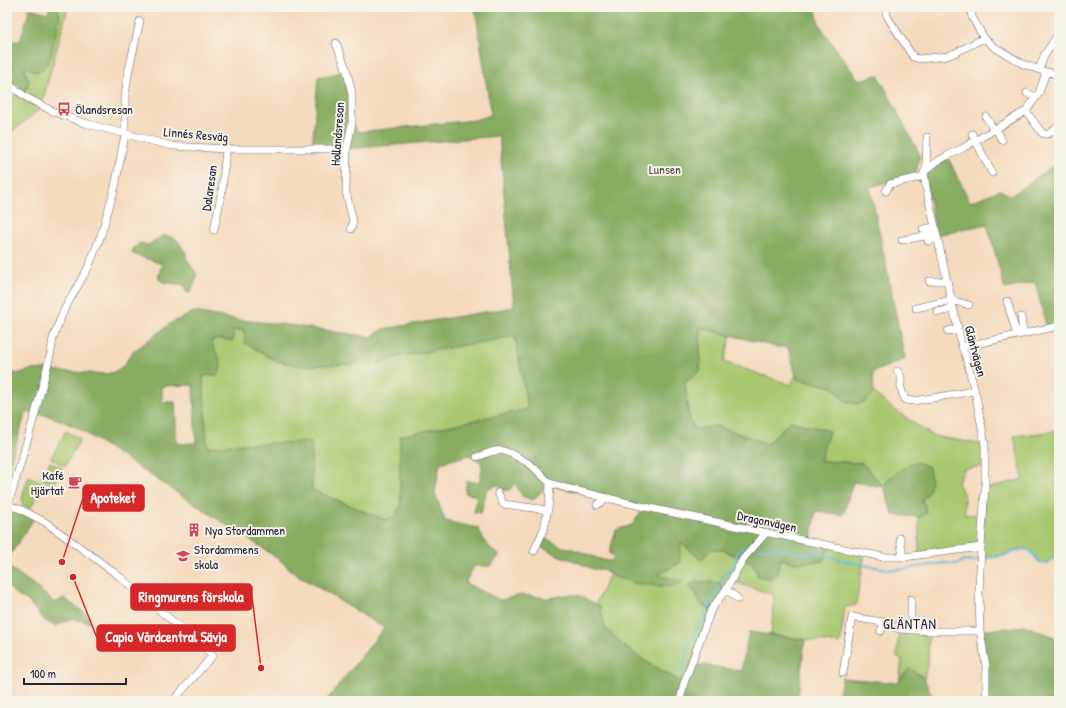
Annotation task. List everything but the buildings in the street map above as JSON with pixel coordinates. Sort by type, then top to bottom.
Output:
[{"type":"street","points":[[885,7],[887,16],[909,51],[913,57],[918,59],[947,56],[984,38]]},
{"type":"street","points":[[970,7],[972,17],[984,38],[994,47],[1023,64],[1043,71],[1059,74]]},
{"type":"street","points":[[140,21],[129,68],[125,95],[125,134],[115,187],[101,235],[89,266],[64,310],[53,338],[47,369],[31,428],[7,505],[47,523],[120,577],[213,655],[173,701]]},
{"type":"street","points":[[886,190],[890,184],[926,173],[936,162],[968,148],[976,141],[1026,111],[1038,92],[1043,71],[1044,56],[1059,34]]},
{"type":"street","name":"Hollandsresan","points":[[336,43],[347,71],[352,95],[352,123],[347,149],[346,192],[353,221],[351,229]]},
{"type":"street","name":"Linnés Resväg","points":[[7,83],[26,97],[52,111],[84,123],[172,146],[226,149],[347,149]]},
{"type":"street","points":[[1027,93],[1035,97]]},
{"type":"street","points":[[1026,111],[1037,124],[1042,133],[1048,137],[1058,126],[1059,129]]},
{"type":"street","points":[[986,117],[1002,140]]},
{"type":"street","points":[[972,134],[992,172]]},
{"type":"street","name":"Gläntvägen","points":[[927,137],[926,186],[936,233],[948,276],[951,300],[962,348],[975,391],[985,445],[985,489],[981,547],[980,631],[986,666],[986,701]]},
{"type":"street","name":"Dalaresan","points":[[214,230],[222,191],[226,149]]},
{"type":"street","points":[[918,187],[926,186]]},
{"type":"street","points":[[923,229],[936,233]]},
{"type":"street","points":[[902,240],[936,233]]},
{"type":"street","points":[[928,241],[936,233]]},
{"type":"street","points":[[929,281],[948,276]]},
{"type":"street","points":[[916,308],[951,300],[969,304]]},
{"type":"street","points":[[1007,301],[1020,335]]},
{"type":"street","points":[[938,312],[953,309]]},
{"type":"street","points":[[1020,335],[1021,317]]},
{"type":"street","points":[[962,348],[1059,326]]},
{"type":"street","points":[[948,331],[958,329]]},
{"type":"street","points":[[897,371],[900,373],[901,387],[905,400],[913,401],[959,396],[975,391]]},
{"type":"street","name":"Dragonvägen","points":[[477,458],[491,452],[501,450],[530,464],[550,483],[566,488],[766,533],[883,557],[902,557],[981,547]]},
{"type":"street","points":[[534,551],[544,529],[549,503],[550,483]]},
{"type":"street","points":[[498,493],[503,504],[535,512],[548,510]]},
{"type":"street","points":[[597,505],[609,498]]},
{"type":"street","points":[[680,701],[684,683],[711,610],[726,589],[743,559],[766,533]]},
{"type":"street","points":[[900,538],[902,557]]},
{"type":"street","points":[[726,589],[738,598]]},
{"type":"street","points":[[911,598],[911,630]]},
{"type":"street","points":[[842,673],[852,618],[884,623],[899,629],[938,633],[980,631]]},
{"type":"street","points":[[882,631],[884,623]]},
{"type":"green space","points":[[50,7],[68,7],[42,103],[24,92],[28,84],[25,67],[58,10]]},
{"type":"green space","points":[[50,7],[58,9],[60,17],[50,58],[44,68],[38,72],[25,67],[28,83],[24,92],[7,79],[7,41],[20,41],[30,8],[48,13]]},
{"type":"green space","name":"Lunsen","points":[[475,7],[815,7],[819,24],[859,80],[878,75],[920,155],[916,174],[870,187],[905,359],[873,372],[874,393],[866,401],[859,404],[845,401],[833,387],[797,379],[788,347],[776,347],[700,327],[700,371],[685,383],[688,413],[694,429],[717,426],[768,444],[790,421],[829,431],[820,461],[862,463],[884,487],[853,482],[843,515],[816,511],[812,538],[813,543],[829,546],[823,561],[797,563],[780,559],[777,574],[771,579],[758,576],[755,566],[750,562],[723,550],[712,549],[701,560],[681,542],[680,563],[658,575],[682,582],[677,586],[657,586],[633,583],[618,578],[602,569],[593,569],[560,556],[541,547],[538,542],[540,537],[562,547],[570,548],[603,560],[611,561],[614,558],[609,553],[616,530],[632,525],[644,507],[547,485],[533,500],[522,496],[514,482],[511,489],[503,491],[498,485],[487,489],[481,513],[474,512],[477,496],[465,493],[467,481],[479,483],[482,470],[481,462],[470,455],[440,463],[435,493],[445,521],[478,528],[486,544],[500,556],[490,566],[474,566],[465,583],[500,600],[522,595],[548,598],[578,595],[600,606],[605,627],[623,646],[648,663],[684,683],[691,663],[741,671],[749,632],[805,640],[798,696],[833,701],[326,701],[384,628],[293,572],[279,559],[78,428],[62,421],[45,415],[26,412],[7,472],[7,452],[9,448],[7,447],[7,371],[17,374],[30,370],[47,369],[55,371],[106,374],[114,372],[123,366],[133,352],[171,323],[194,312],[239,320],[281,324],[371,337],[384,329],[514,307],[499,136],[347,149],[312,149],[318,77],[347,71],[352,123],[358,132],[475,120],[491,115]],"holes":[[[233,330],[244,330],[245,343],[276,361],[302,366],[380,363],[397,357],[515,336],[528,409],[400,436],[401,505],[395,517],[385,520],[312,490],[311,442],[207,447],[203,376],[218,375],[220,369],[220,360],[214,349],[212,340],[219,339],[233,341]],[[193,385],[196,443],[177,444],[175,402],[162,402],[162,386]]]},
{"type":"green space","points":[[15,94],[40,109],[9,134],[7,134],[7,121]]},
{"type":"green space","points":[[947,156],[970,202],[1000,190],[1011,196],[1059,161],[1059,326],[1047,329],[1035,282],[1005,289],[987,224],[936,235],[924,172]]},
{"type":"green space","points":[[162,236],[170,237],[179,242],[186,252],[186,258],[196,273],[196,279],[191,292],[187,293],[185,290],[185,285],[163,282],[158,278],[162,264],[133,254],[132,252],[134,248],[140,243],[148,245]]},
{"type":"green space","points":[[700,327],[731,336],[724,362],[791,385],[796,375],[797,379],[833,387],[845,401],[859,404],[866,401],[874,393],[892,408],[933,436],[985,445],[985,466],[964,469],[958,483],[964,495],[965,515],[983,514],[985,489],[1023,479],[1014,436],[1049,432],[1059,429],[1059,558],[1052,559],[1048,563],[1042,563],[1037,560],[1028,550],[1019,549],[1008,554],[981,559],[981,548],[919,555],[919,517],[925,514],[884,487],[862,463],[820,461],[829,431],[790,421],[768,444],[717,426],[694,429],[688,413],[685,383],[700,371]]},
{"type":"green space","points":[[233,330],[244,330],[380,363],[397,357],[515,336],[528,409],[401,436],[401,505],[395,517],[385,520],[312,490],[310,442],[207,447],[203,376],[212,345],[212,340],[233,340]]},
{"type":"green space","points":[[66,431],[80,439],[65,466],[51,458]]},
{"type":"green space","points":[[50,462],[62,468],[53,484],[41,478]]},
{"type":"green space","points":[[911,463],[920,463],[929,467],[931,485],[926,496],[922,500],[925,506],[926,514],[919,517],[893,515],[884,487],[888,479]]},
{"type":"green space","points":[[29,476],[41,482],[35,500],[30,509],[23,505],[22,502]]},
{"type":"green space","points":[[12,509],[35,517],[7,560],[7,522]]},
{"type":"green space","points":[[681,542],[701,559],[712,549],[723,550],[750,562],[755,566],[758,576],[771,579],[777,574],[779,559],[797,563],[823,561],[829,546],[865,553],[856,605],[845,607],[840,644],[771,635],[774,595],[731,581],[725,591],[720,583],[696,581],[692,590],[697,594],[701,604],[711,610],[684,683],[648,663],[623,646],[605,627],[600,606],[596,603],[610,574],[618,578],[657,575]]},
{"type":"green space","points":[[7,566],[30,582],[55,603],[64,598],[90,617],[90,623],[72,618],[56,626],[45,621],[27,600],[16,595],[7,585]]},
{"type":"green space","points":[[696,581],[720,583],[725,591],[711,610],[701,604],[697,594],[688,586]]},
{"type":"green space","points":[[1026,626],[1059,639],[1059,701],[979,701],[986,698],[980,631]]},
{"type":"green space","points":[[899,629],[929,631],[928,662],[924,678],[910,669],[905,673],[899,683],[902,660],[897,657]]},
{"type":"green space","points":[[910,669],[924,678],[930,692],[937,701],[838,701],[842,678],[898,683]]},
{"type":"waterway","points":[[681,676],[684,667],[686,650],[690,640],[720,587],[725,574],[733,567],[736,561],[737,553],[747,546],[751,547]]},
{"type":"waterway","points":[[758,548],[776,548],[802,553],[820,553],[841,560],[893,570],[945,563],[958,564],[964,560],[978,560]]},
{"type":"waterway","points":[[986,558],[1003,556],[1023,549],[1029,550],[1039,562],[1048,563],[1052,559],[1059,558]]},
{"type":"place","name":"Ölandsresan","points":[[64,109]]},
{"type":"place","name":"Kafé Hjärtat","points":[[75,482]]},
{"type":"place","name":"Nya Stordammen","points":[[194,530]]},
{"type":"place","name":"Stordammens skola","points":[[183,556]]},
{"type":"place","name":"Apoteket","points":[[62,562]]},
{"type":"place","name":"Capio Vårdcentral Sävja","points":[[73,577]]},
{"type":"place","name":"Ringmurens förskola","points":[[261,668]]},
{"type":"district","name":"GLÄNTAN","points":[[910,623]]}]
